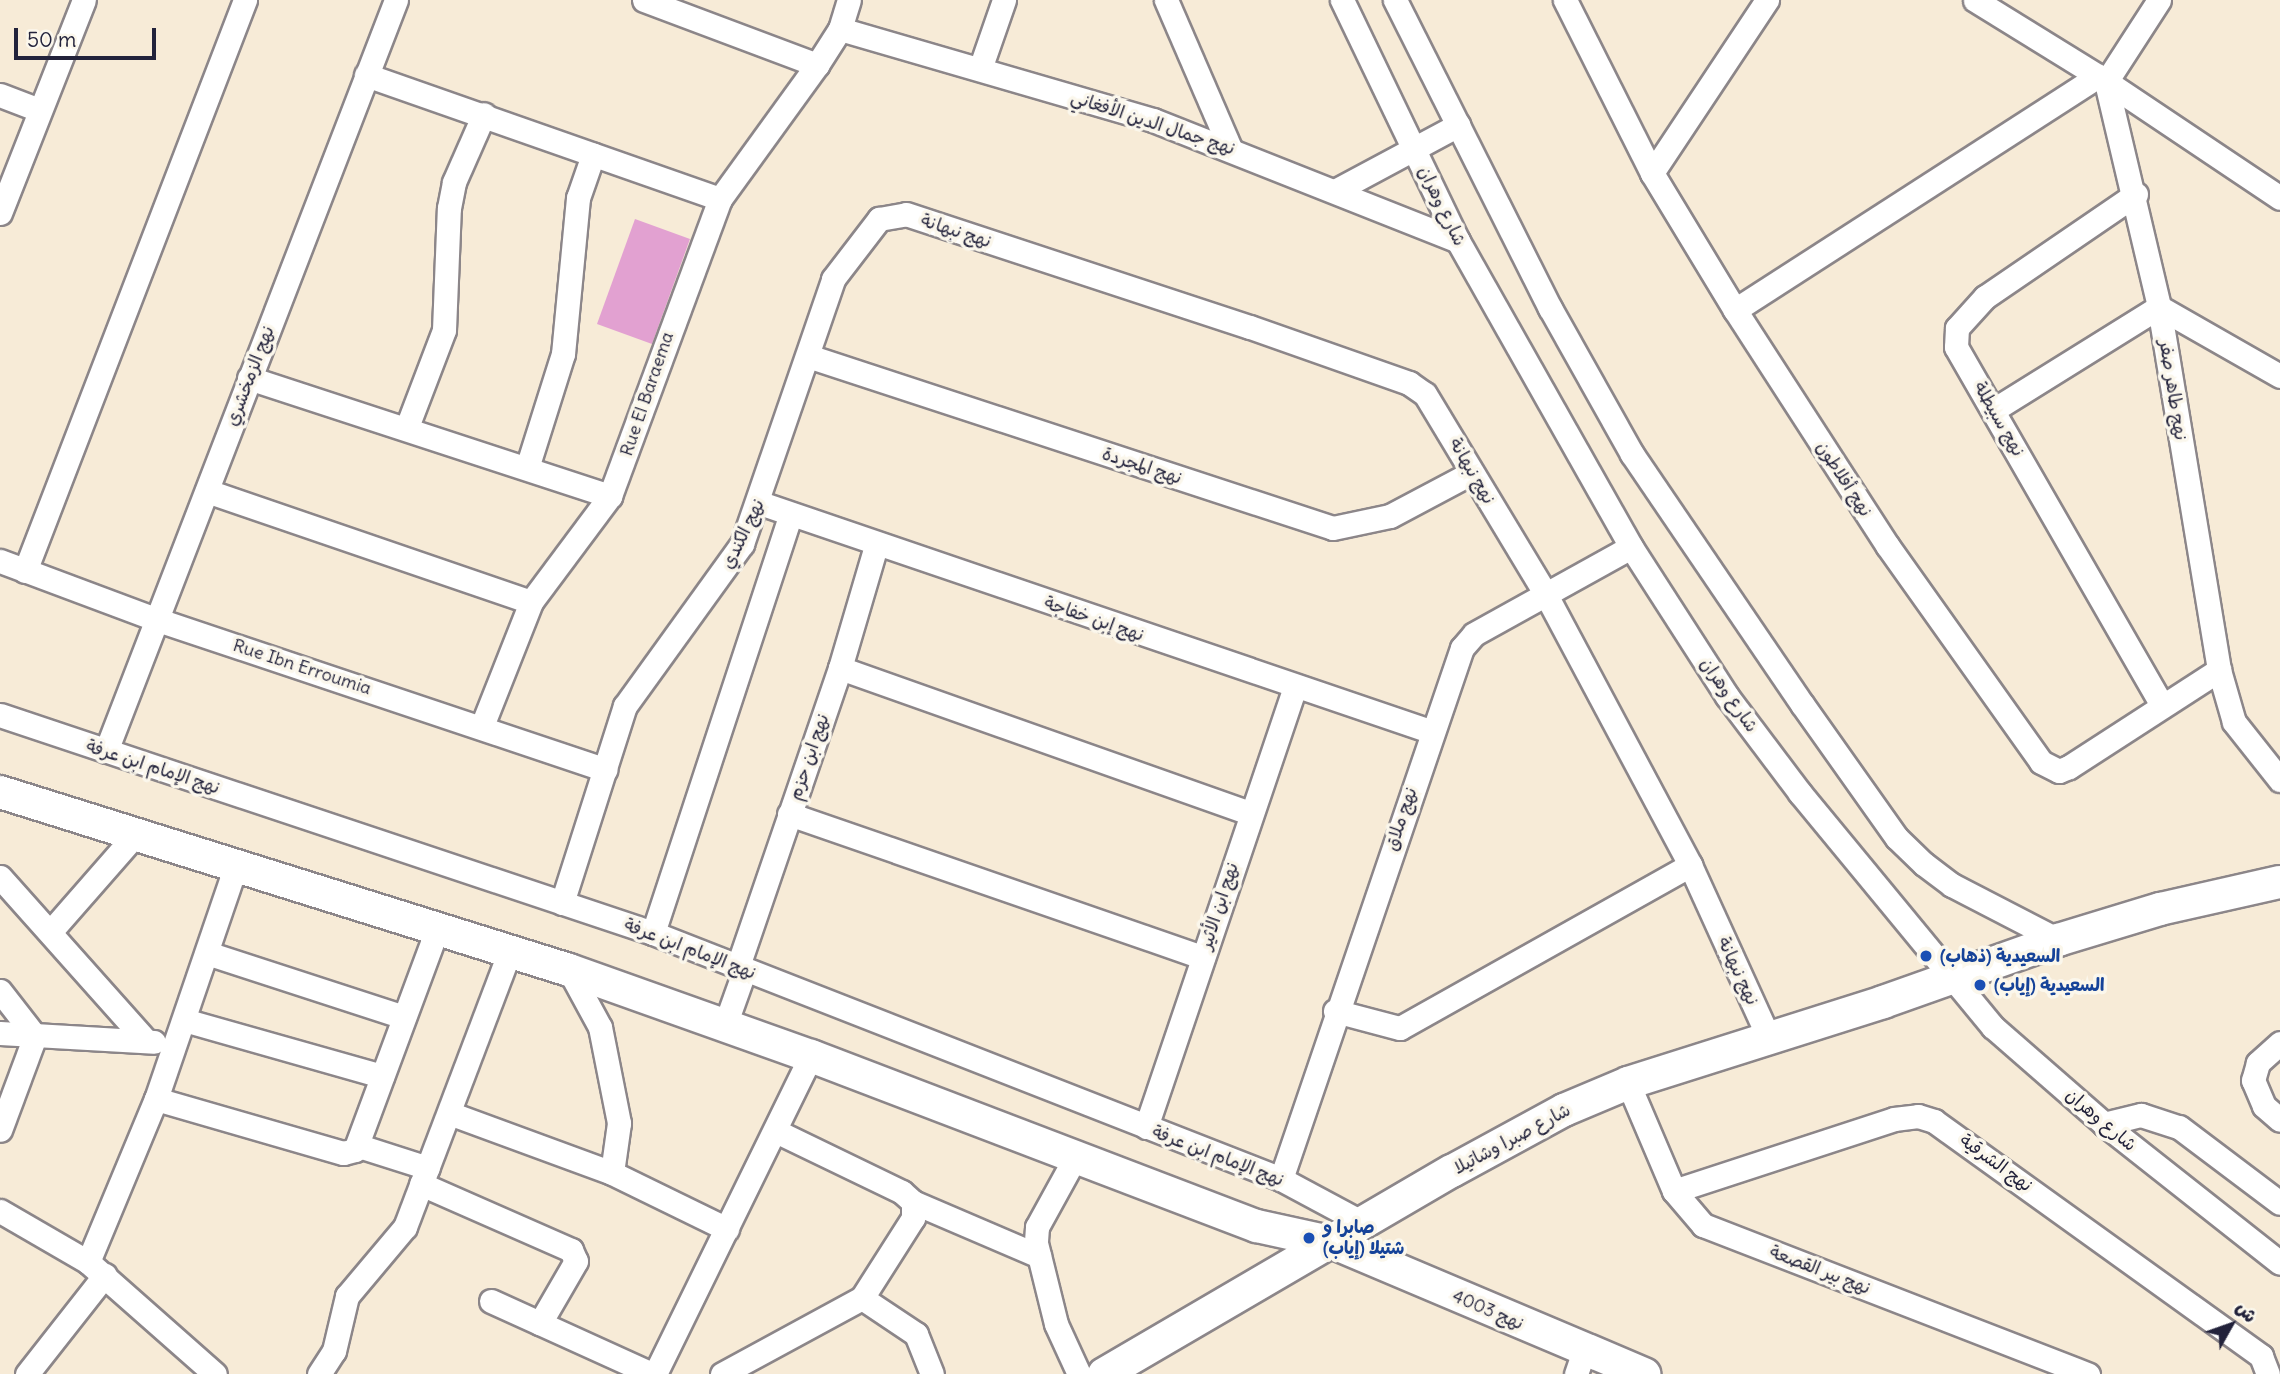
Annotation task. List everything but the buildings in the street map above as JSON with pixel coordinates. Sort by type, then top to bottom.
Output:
[{"type":"street","points":[[0,213],[84,0]]},
{"type":"street","points":[[25,571],[244,0]]},
{"type":"street","name":"نهج الزمخشري","points":[[106,751],[396,0]]},
{"type":"street","points":[[644,0],[692,8],[817,65]]},
{"type":"street","name":"Rue El Baraema","points":[[482,726],[531,602],[610,496],[720,199],[817,65],[840,29],[849,0]]},
{"type":"street","points":[[981,69],[1004,0]]},
{"type":"street","points":[[1166,0],[1230,148]]},
{"type":"street","name":"شارع وهران","points":[[1342,0],[1458,241],[1631,547],[1735,706],[1993,1027],[2104,1124],[2280,1263]]},
{"type":"street","points":[[1395,0],[1550,309],[1632,454],[1897,838],[1952,886],[2058,940]]},
{"type":"street","name":"نهج أفلاطون","points":[[1565,0],[1652,173],[1735,310],[1887,545],[2041,762],[2059,771],[2069,767],[2161,703],[2219,670]]},
{"type":"street","points":[[1652,173],[1767,0]]},
{"type":"street","points":[[1975,0],[2102,79],[2280,198]]},
{"type":"street","points":[[1735,310],[2102,79],[2159,0]]},
{"type":"street","name":"نهج جمال الدين الأفغاني","points":[[840,29],[981,69],[1230,148],[1458,241]]},
{"type":"street","points":[[366,75],[484,114],[720,199]]},
{"type":"street","name":"نهج طاهر صفر","points":[[2102,79],[2136,194],[2159,307],[2219,670],[2234,722],[2278,768]]},
{"type":"street","points":[[0,95],[39,110]]},
{"type":"street","points":[[407,427],[444,330],[451,195],[484,114]]},
{"type":"street","points":[[1335,191],[1415,151],[1458,125]]},
{"type":"street","points":[[527,468],[563,354],[578,198],[593,155]]},
{"type":"street","name":"نهج سبيطلة","points":[[2136,194],[1985,297],[1957,328],[1956,347],[1995,409],[2161,703]]},
{"type":"street","name":"نهج الكندي","points":[[562,903],[634,689],[734,560],[760,503],[839,267],[879,219],[906,214]]},
{"type":"street","name":"نهج نبهانة","points":[[906,214],[1409,383],[1438,410],[1471,473],[1545,593],[1690,864],[1769,1038]]},
{"type":"street","points":[[1995,409],[2159,307],[2280,376]]},
{"type":"street","name":"نهج المجردة","points":[[808,356],[1333,528],[1390,516],[1471,473]]},
{"type":"street","points":[[249,378],[407,427],[610,496]]},
{"type":"street","points":[[207,491],[531,602]]},
{"type":"street","name":"نهج إبن خفاجة","points":[[760,503],[876,546],[1430,731]]},
{"type":"street","points":[[653,933],[791,514]]},
{"type":"street","name":"نهج ابن حزم","points":[[725,1026],[789,814],[841,668],[876,546]]},
{"type":"street","name":"نهج ملاق","points":[[1281,1180],[1430,731],[1468,639],[1545,593],[1631,547]]},
{"type":"street","name":"Rue Ibn Erroumia","points":[[0,561],[155,619],[482,726],[605,770]]},
{"type":"street","points":[[841,668],[1250,813]]},
{"type":"street","name":"نهج ابن الأثير","points":[[1146,1127],[1295,686]]},
{"type":"street","name":"نهج الإمام ابن عرفة","points":[[0,715],[653,933],[1281,1180],[1365,1224]]},
{"type":"street","name":"نهج 4003","points":[[0,792],[569,970],[811,1056],[1257,1226],[1334,1243],[1580,1363],[1644,1374]]},
{"type":"street","points":[[789,814],[1203,957]]},
{"type":"street","points":[[51,931],[136,834]]},
{"type":"street","points":[[1335,1012],[1400,1028],[1690,864]]},
{"type":"street","points":[[27,1374],[97,1268],[236,866]]},
{"type":"street","points":[[0,877],[51,931],[145,1040]]},
{"type":"street","name":"شارع صبرا وشاتيلا","points":[[1104,1374],[1515,1137],[1628,1083],[1953,978],[2058,940],[2160,909],[2280,882]]},
{"type":"street","points":[[359,1146],[437,929]]},
{"type":"street","points":[[319,1374],[334,1351],[347,1296],[362,1272],[400,1234],[425,1176],[510,951]]},
{"type":"street","points":[[207,953],[404,1017]]},
{"type":"street","points":[[569,970],[600,1027],[619,1123],[612,1173]]},
{"type":"street","points":[[0,991],[35,1036]]},
{"type":"street","points":[[184,1020],[382,1076]]},
{"type":"street","points":[[0,1033],[145,1040],[174,1046]]},
{"type":"street","points":[[0,1130],[35,1036]]},
{"type":"street","points":[[2280,1043],[2258,1063],[2253,1080],[2256,1094],[2280,1120]]},
{"type":"street","points":[[491,1301],[653,1374],[811,1056]]},
{"type":"street","name":"نهج بير القصعة","points":[[1628,1083],[1674,1191],[1703,1225],[2088,1374]]},
{"type":"street","points":[[156,1099],[343,1153],[359,1146],[425,1176],[571,1250],[576,1261],[540,1322]]},
{"type":"street","points":[[449,1113],[612,1173],[727,1229]]},
{"type":"street","points":[[2104,1124],[2141,1115],[2179,1127],[2280,1203]]},
{"type":"street","name":"نهج الشرقية","points":[[1674,1191],[1894,1119],[1918,1116],[1934,1121],[2261,1356],[2268,1374]]},
{"type":"street","points":[[776,1131],[902,1192],[913,1202],[1039,1256]]},
{"type":"street","points":[[1076,1156],[1037,1227],[1039,1256],[1056,1324],[1079,1374]]},
{"type":"street","points":[[722,1374],[862,1298],[913,1218],[913,1202]]},
{"type":"street","points":[[0,1211],[97,1268],[215,1374]]},
{"type":"street","points":[[862,1298],[916,1334],[932,1374]]},
{"type":"place","name":"السعيدية (ذهاب)","points":[[1926,956]]},
{"type":"place","name":"السعيدية (إياب)","points":[[1980,985]]},
{"type":"place","name":"صابرا و شتيلا (إياب)","points":[[1309,1238]]}]
